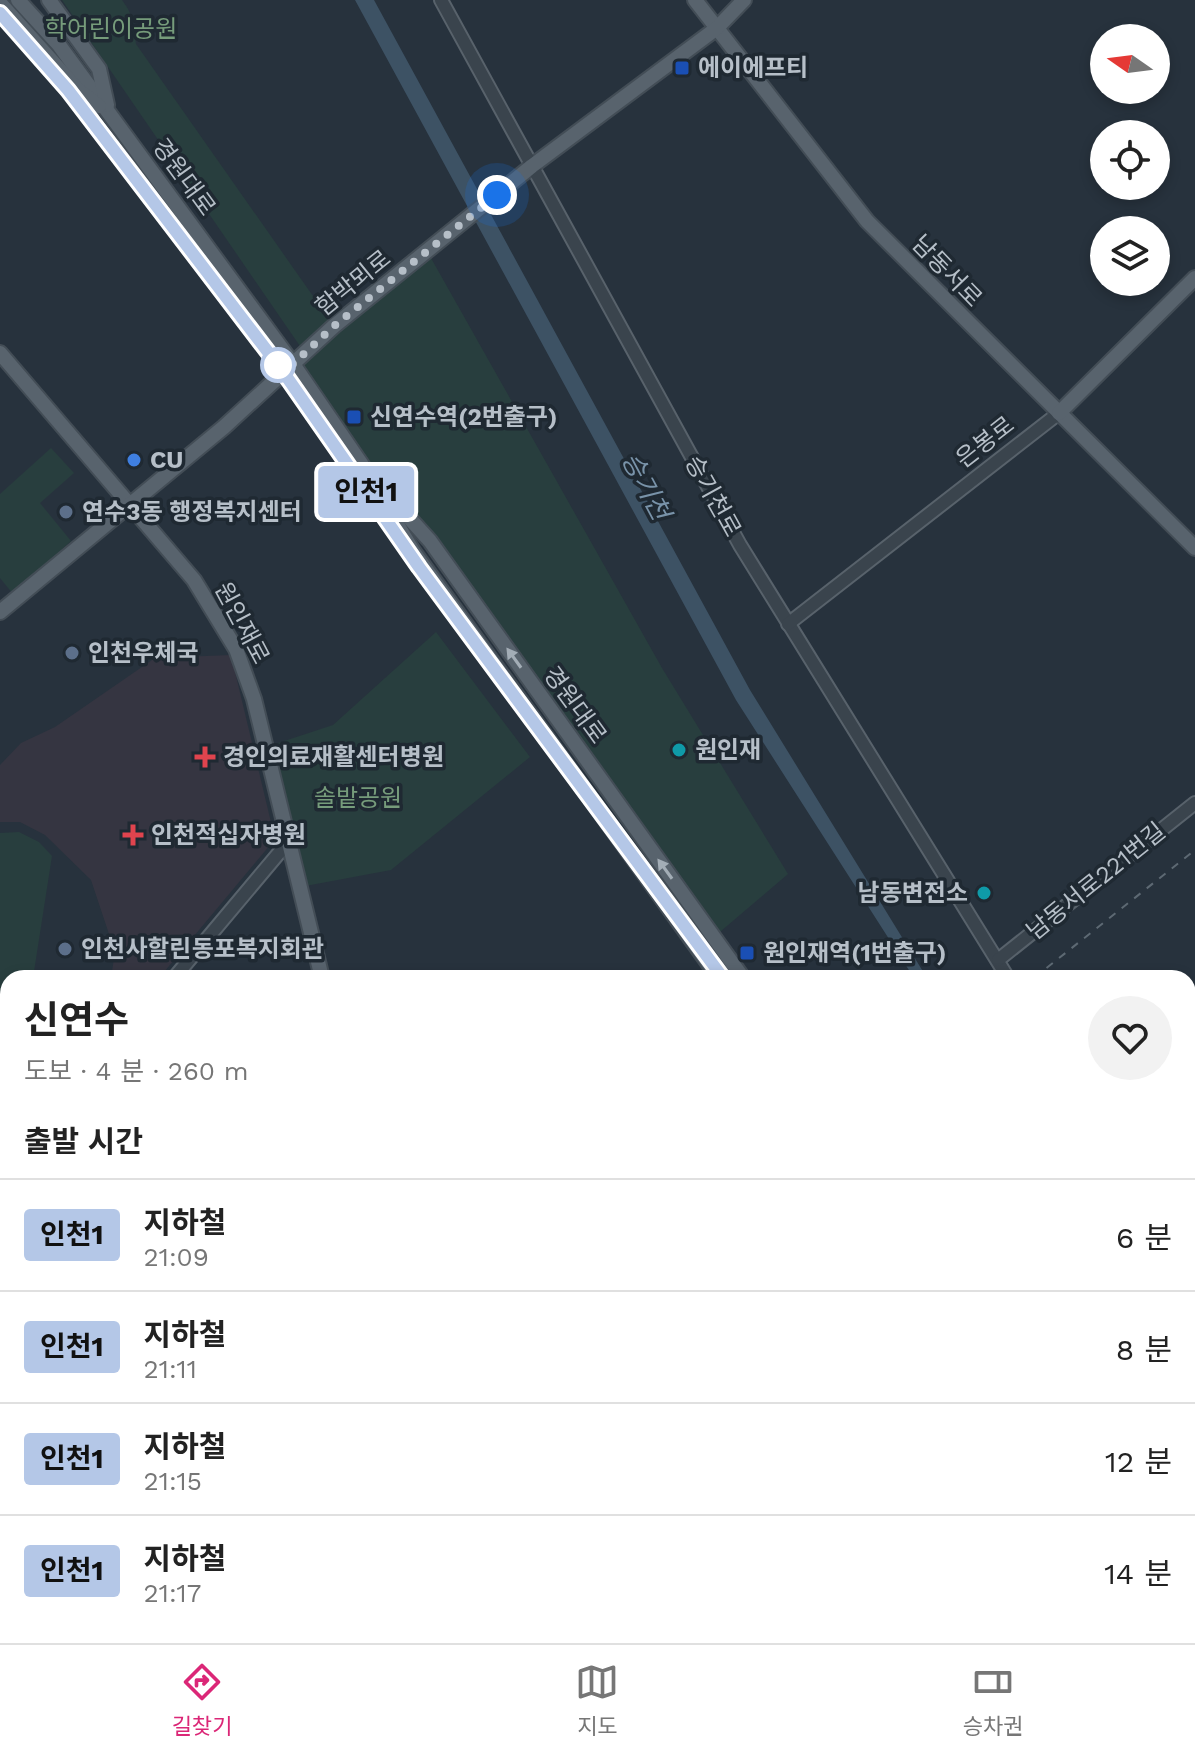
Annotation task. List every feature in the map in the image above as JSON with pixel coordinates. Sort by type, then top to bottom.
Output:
[{"type":"main road","name":"경원대로","points":[[18,0],[59,45],[293,364],[362,465],[413,551],[713,970]]},
{"type":"main road","points":[[49,0],[99,69],[109,113]]},
{"type":"main road","name":"남동서로","points":[[695,0],[867,221],[1195,548]]},
{"type":"main road","name":"함박뫼로","points":[[0,612],[132,505],[427,251],[526,171],[717,28],[744,0]]},
{"type":"main road","points":[[0,3],[77,89],[109,113]]},
{"type":"main road","name":"은봉로","points":[[1059,413],[1195,278]]},
{"type":"main road","name":"원인재로","points":[[0,353],[194,580],[236,649],[254,699],[320,970]]},
{"type":"main road","name":"경원대로","points":[[362,465],[430,541],[737,970]]},
{"type":"street","name":"승기천로","points":[[441,0],[526,171],[700,474],[788,624],[1004,970]]},
{"type":"street","name":"은봉로","points":[[788,624],[1059,413]]},
{"type":"street","name":"남동서로221번길","points":[[998,960],[1195,803]]},
{"type":"street","points":[[181,970],[289,841]]},
{"type":"shaded area","points":[[355,0],[374,0],[750,690],[922,970],[909,970],[736,700]]},
{"type":"shaded area","name":"인천적십자병원","points":[[231,655],[275,839],[166,970],[112,970],[115,952],[91,880],[45,835],[20,822],[0,822],[0,765],[21,743],[55,727],[155,658]]},
{"type":"green space","name":"학어린이공원","points":[[62,0],[122,0],[133,21],[136,44],[334,326],[304,352]]},
{"type":"green space","points":[[427,251],[662,668],[788,874],[714,937],[430,541],[362,465],[293,364]]},
{"type":"green space","points":[[51,448],[74,473],[40,503],[71,541],[13,594],[0,578],[0,494]]},
{"type":"green space","name":"솔밭공원","points":[[436,632],[530,757],[391,870],[300,887],[266,747],[333,725]]},
{"type":"green space","points":[[19,832],[39,842],[52,856],[34,970],[0,970],[0,833]]},
{"type":"railway","points":[[1044,970],[1195,850]]},
{"type":"metro line","name":"인천1","points":[[0,13],[68,90],[284,373],[419,567],[717,970]]},
{"type":"place","name":"에이에프티","points":[[682,68]]},
{"type":"place","name":"신연수역(2번출구)","points":[[354,417]]},
{"type":"place","name":"CU","points":[[134,460]]},
{"type":"place","name":"연수3동 행정복지센터","points":[[66,512]]},
{"type":"place","name":"인천우체국","points":[[72,653]]},
{"type":"place","name":"원인재","points":[[679,750]]},
{"type":"place","name":"경인의료재활센터병원","points":[[205,757]]},
{"type":"place","name":"인천적십자병원","points":[[133,835]]},
{"type":"place","name":"남동변전소","points":[[984,893]]},
{"type":"place","name":"인천사할린동포복지회관","points":[[65,949]]},
{"type":"place","name":"원인재역(1번출구)","points":[[747,953]]},
{"type":"route","points":[[278,365],[280,376],[334,326],[497,195]]},
{"type":"water label","name":"승기천","points":[[646,486]]}]
